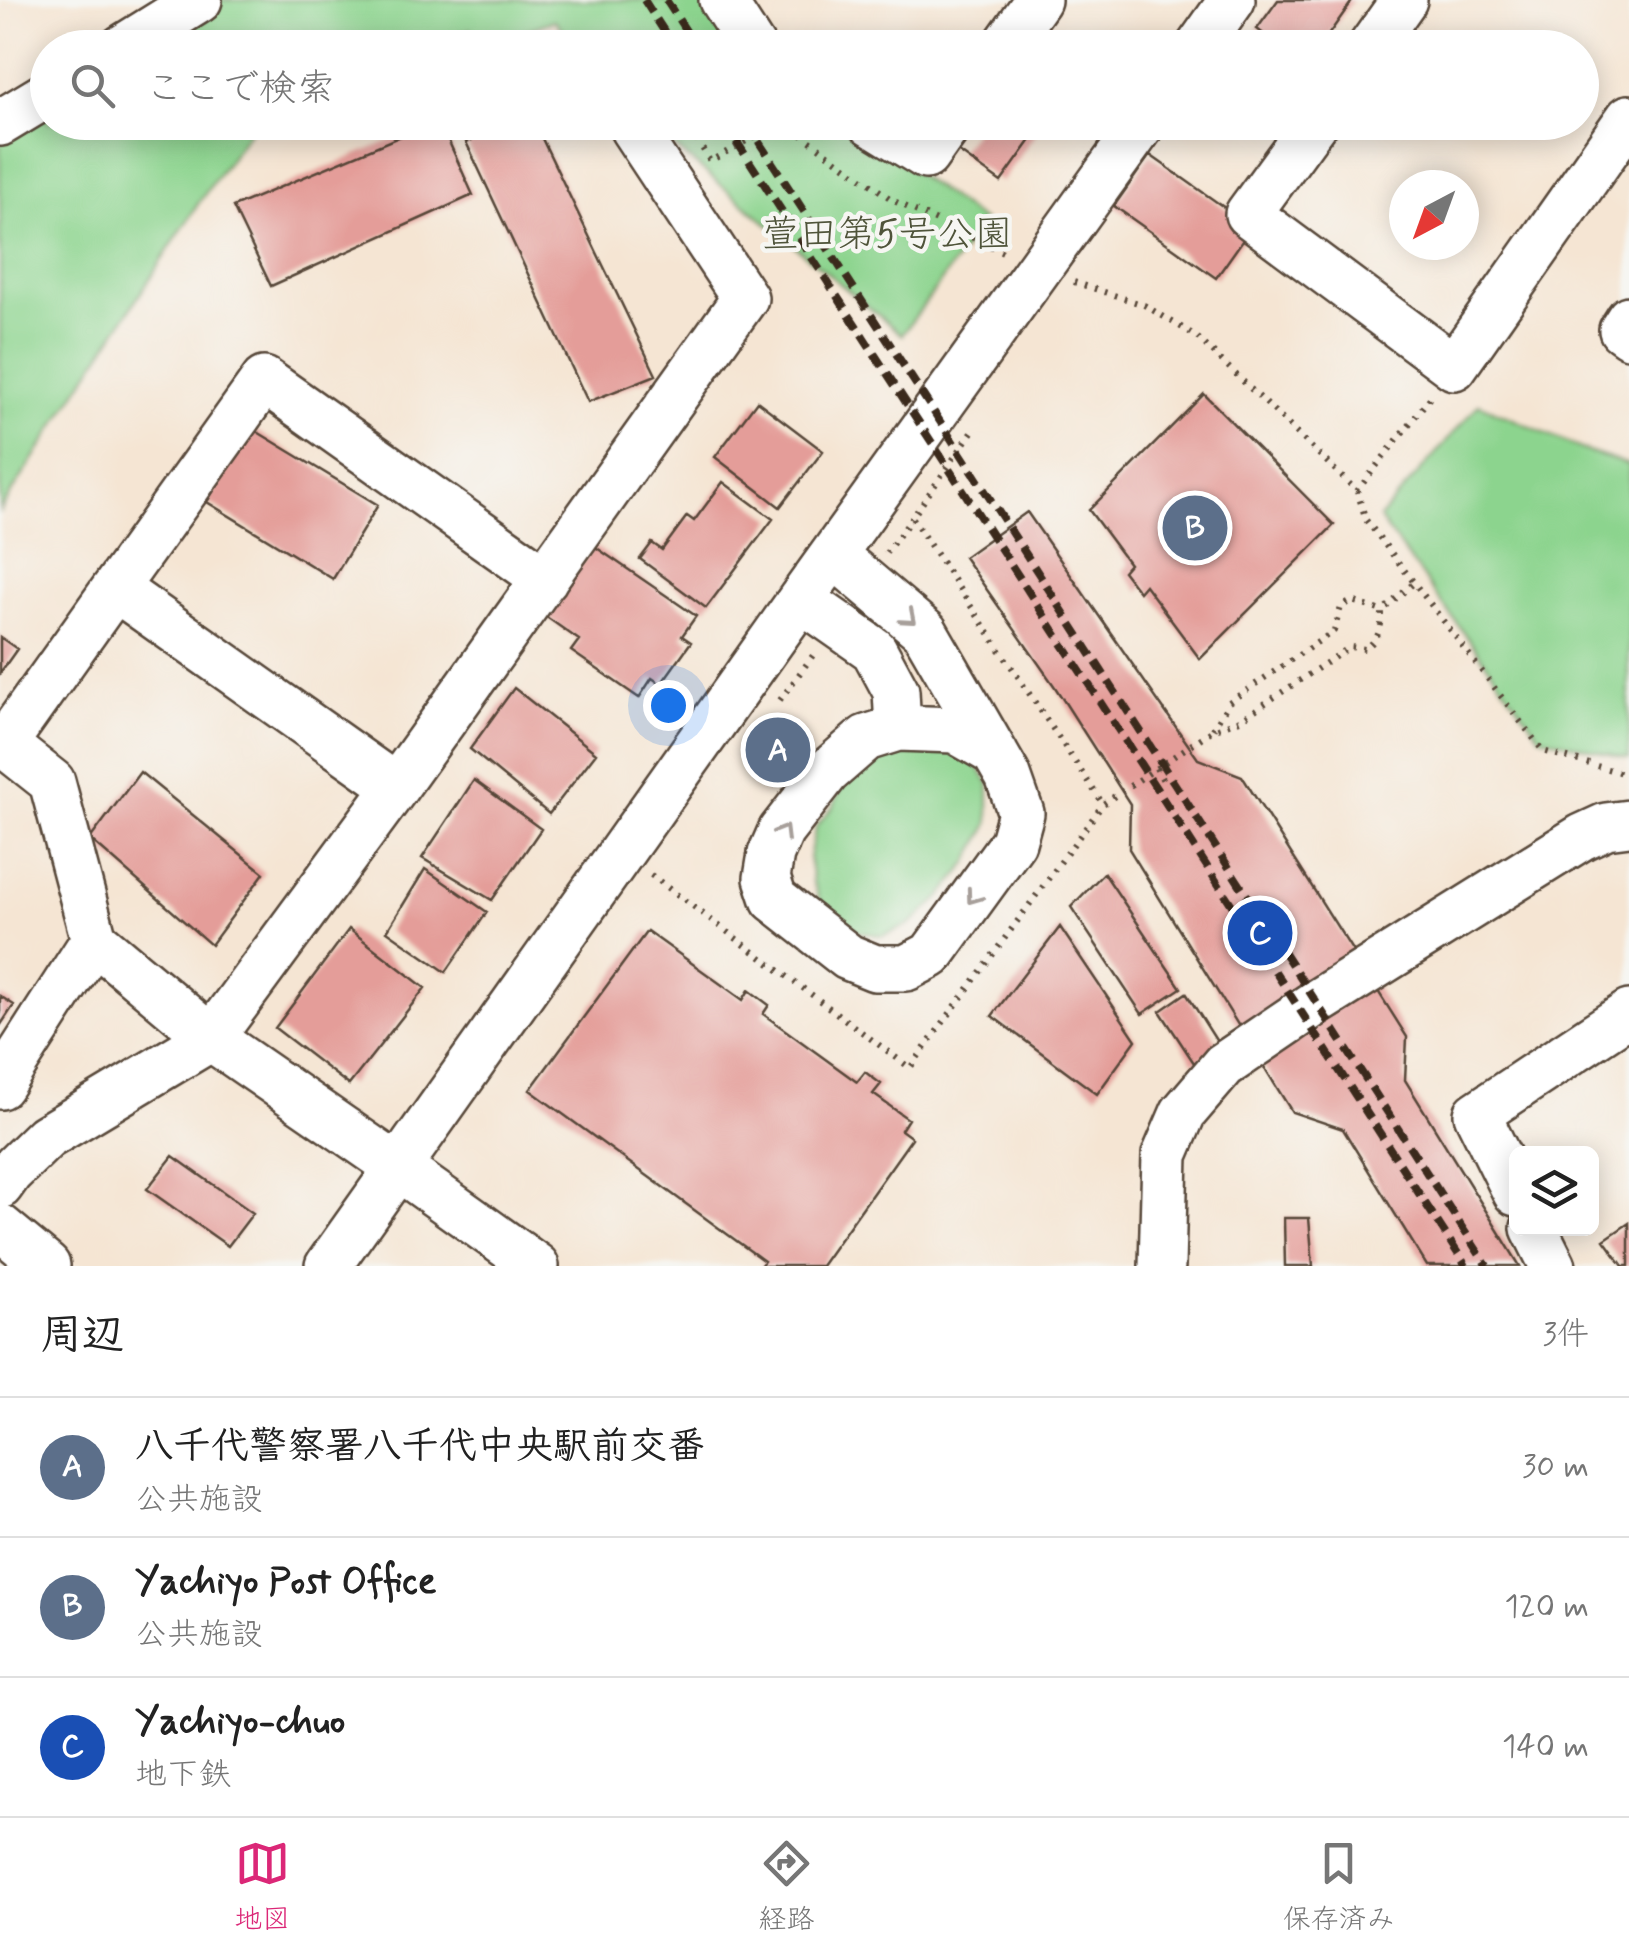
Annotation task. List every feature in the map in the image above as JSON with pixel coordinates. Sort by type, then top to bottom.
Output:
[{"type":"street","points":[[722,0],[741,30]]},
{"type":"street","points":[[1017,30],[1038,0]]},
{"type":"street","points":[[1211,30],[1232,0]]},
{"type":"street","points":[[1383,30],[1404,0]]},
{"type":"street","points":[[143,30],[172,6]]},
{"type":"street","points":[[0,123],[30,105]]},
{"type":"street","points":[[1302,140],[1248,214],[1454,367],[1629,118]]},
{"type":"street","points":[[0,1186],[46,1137],[211,1038],[396,787],[745,298],[640,140]]},
{"type":"street","points":[[900,140],[926,156],[937,140]]},
{"type":"street","points":[[328,1266],[1131,140]]},
{"type":"street","points":[[1629,318],[1622,330],[1629,335]]},
{"type":"street","points":[[536,1266],[211,1038],[94,940],[52,782],[2,745],[264,380],[544,579]]},
{"type":"street","points":[[834,555],[924,632],[995,752],[1008,776],[1021,813],[1013,842],[932,955],[906,968],[875,968],[848,957],[774,899],[767,878],[770,854],[782,830],[827,772],[866,738],[898,728],[955,730],[995,752]]},
{"type":"street","points":[[115,588],[396,787]]},
{"type":"street","points":[[801,599],[874,650],[896,691],[898,728]]},
{"type":"street","points":[[1162,1266],[1166,1155],[1183,1114],[1224,1065],[1311,1006],[1582,837],[1606,826],[1629,822]]},
{"type":"street","points":[[0,1086],[94,940]]},
{"type":"street","points":[[1509,1179],[1477,1114],[1629,1013]]},
{"type":"street","points":[[0,1226],[48,1266]]},
{"type":"street","points":[[1538,1236],[1553,1266]]},
{"type":"path","points":[[697,140],[710,161],[748,140]]},
{"type":"path","points":[[809,140],[894,201],[1014,257]]},
{"type":"path","points":[[1065,298],[1076,283]]},
{"type":"path","points":[[1088,287],[1144,304],[1196,336],[1358,491],[1366,520],[1543,751],[1629,774]]},
{"type":"path","points":[[1358,491],[1454,367]]},
{"type":"path","points":[[878,563],[977,424]]},
{"type":"path","points":[[912,518],[1103,804]]},
{"type":"path","points":[[650,874],[910,1068],[1103,804],[1213,730],[1240,720],[1350,647],[1364,649],[1373,643],[1382,627],[1382,610],[1415,582]]},
{"type":"path","points":[[1213,730],[1230,702],[1334,631],[1341,607],[1352,601],[1382,610]]},
{"type":"path","points":[[774,708],[818,649]]},
{"type":"path","points":[[1156,768],[1165,784]]},
{"type":"green space","points":[[218,0],[701,0],[726,30],[562,30],[555,20],[528,30],[173,30]]},
{"type":"green space","points":[[30,124],[30,140],[243,140],[0,511],[0,144]]},
{"type":"green space","name":"萱田第5号公園","points":[[667,140],[869,140],[984,222],[902,335]]},
{"type":"green space","points":[[1479,404],[1588,452],[1629,465],[1629,759],[1540,736],[1379,518]]},
{"type":"green space","points":[[911,743],[966,749],[989,783],[989,824],[968,863],[939,899],[910,925],[882,936],[851,930],[824,913],[813,882],[809,857],[816,826],[833,807],[842,786],[874,761]]},
{"type":"building","points":[[1278,0],[1353,0],[1332,30],[1257,29]]},
{"type":"building","points":[[391,140],[448,140],[473,195],[271,286],[233,207]]},
{"type":"building","points":[[543,140],[656,375],[588,402],[466,142]]},
{"type":"building","points":[[968,140],[1031,140],[1001,182],[959,152]]},
{"type":"building","points":[[1150,155],[1252,227],[1216,278],[1114,206]]},
{"type":"building","points":[[1204,394],[1334,525],[1200,659],[1145,585],[1139,592],[1123,571],[1129,564],[1089,510]]},
{"type":"building","points":[[757,401],[823,451],[780,507],[715,457]]},
{"type":"building","points":[[251,428],[378,505],[333,579],[207,502]]},
{"type":"building","points":[[723,482],[773,519],[706,608],[640,559],[652,543],[662,550],[687,516],[694,521]]},
{"type":"building","points":[[1027,512],[1198,759],[1242,776],[1407,1037],[1405,1080],[1520,1266],[1427,1266],[1343,1129],[1292,1112],[1129,849],[1130,804],[1055,687],[964,557]]},
{"type":"building","points":[[594,546],[696,616],[682,636],[691,642],[661,684],[652,678],[639,698],[571,651],[579,640],[545,616]]},
{"type":"building","points":[[0,637],[17,649],[0,673]]},
{"type":"building","points":[[514,688],[596,753],[549,814],[470,749]]},
{"type":"building","points":[[778,724],[809,746],[790,772],[783,767],[779,773],[755,755]]},
{"type":"building","points":[[140,772],[264,873],[211,945],[90,839]]},
{"type":"building","points":[[474,780],[541,829],[492,900],[422,858]]},
{"type":"building","points":[[425,869],[487,912],[446,972],[387,931]]},
{"type":"building","points":[[1104,873],[1181,988],[1142,1014],[1071,907]]},
{"type":"building","points":[[1060,927],[1136,1040],[1097,1094],[992,1016]]},
{"type":"building","points":[[349,929],[425,988],[349,1085],[275,1028]]},
{"type":"building","points":[[647,931],[743,1000],[749,990],[769,1005],[763,1014],[857,1082],[865,1072],[881,1084],[873,1094],[908,1119],[901,1130],[912,1138],[821,1266],[760,1266],[764,1261],[530,1090]]},
{"type":"building","points":[[1186,993],[1219,1045],[1194,1063],[1160,1011]]},
{"type":"building","points":[[0,996],[14,1005],[0,1026]]},
{"type":"building","points":[[173,1156],[253,1213],[228,1246],[147,1189]]},
{"type":"building","points":[[1284,1218],[1309,1218],[1313,1266],[1285,1266]]},
{"type":"building","points":[[1629,1223],[1629,1266],[1623,1266],[1604,1240]]},
{"type":"railway","points":[[644,0],[663,30]]},
{"type":"railway","points":[[666,0],[685,30]]},
{"type":"railway","points":[[736,140],[1466,1266]]},
{"type":"railway","points":[[758,140],[1487,1266]]},
{"type":"place","name":"Yachiyo Post Office","points":[[1195,528]]},
{"type":"place","name":"八千代警察署八千代中央駅前交番","points":[[778,750]]},
{"type":"place","name":"Yachiyo-chuo","points":[[1260,933]]}]
